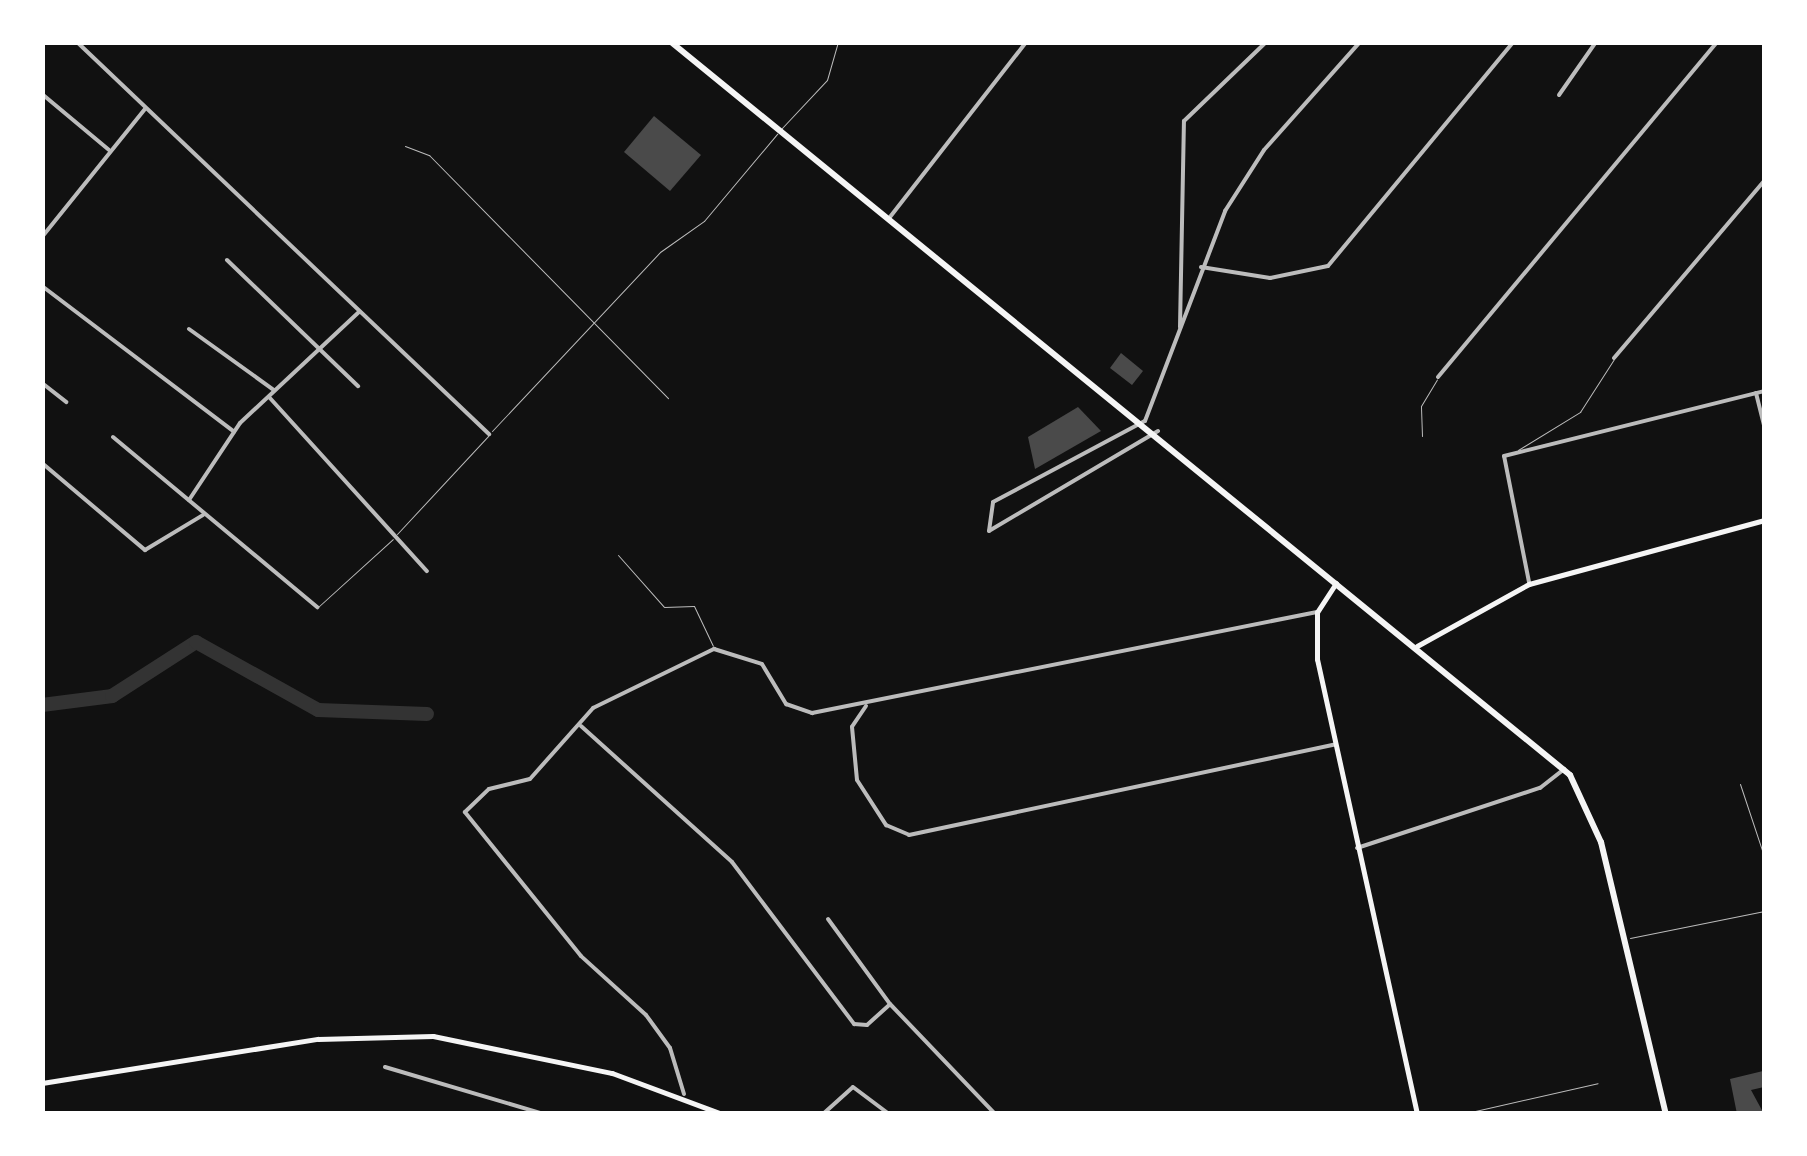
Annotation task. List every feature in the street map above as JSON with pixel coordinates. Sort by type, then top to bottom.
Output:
[{"type":"main road","points":[[671,42],[1158,431],[1564,769],[1596,826],[1627,938],[1666,1114]]},
{"type":"main road","points":[[1417,646],[1529,584],[1764,520]]},
{"type":"main road","points":[[1336,582],[1317,612],[1334,745],[1417,1114]]},
{"type":"main road","points":[[42,1083],[380,1034],[482,1041],[684,1094],[722,1114]]},
{"type":"street","points":[[77,42],[490,434]]},
{"type":"street","points":[[890,217],[1026,42]]},
{"type":"street","points":[[1181,332],[1184,121],[1266,42]]},
{"type":"street","points":[[1158,431],[989,531],[993,502],[1144,422],[1181,332],[1201,268],[1264,150],[1360,42]]},
{"type":"street","points":[[1201,268],[1302,278],[1328,266],[1512,42]]},
{"type":"street","points":[[1559,95],[1596,42]]},
{"type":"street","points":[[1438,377],[1717,42]]},
{"type":"street","points":[[42,94],[109,150]]},
{"type":"street","points":[[42,236],[145,110]]},
{"type":"street","points":[[1614,358],[1764,182]]},
{"type":"street","points":[[227,260],[321,346],[358,386]]},
{"type":"street","points":[[42,286],[234,432]]},
{"type":"street","points":[[189,500],[234,432],[360,311]]},
{"type":"street","points":[[189,329],[274,390]]},
{"type":"street","points":[[42,383],[66,402]]},
{"type":"street","points":[[1529,584],[1500,468],[1518,450],[1764,390]]},
{"type":"street","points":[[1756,393],[1764,426]]},
{"type":"street","points":[[268,396],[427,571]]},
{"type":"street","points":[[113,437],[203,516],[317,607]]},
{"type":"street","points":[[42,463],[146,550],[203,516]]},
{"type":"street","points":[[684,1094],[660,1034],[582,956],[465,812],[489,790],[530,779],[599,704],[714,649],[762,664],[792,710],[866,706],[1317,612]]},
{"type":"street","points":[[866,706],[852,727],[857,780],[886,825],[909,835],[1334,745]]},
{"type":"street","points":[[581,726],[732,862],[854,1024],[867,1026],[890,1004]]},
{"type":"street","points":[[1357,848],[1540,788],[1564,769]]},
{"type":"street","points":[[828,919],[890,1004],[995,1114]]},
{"type":"street","points":[[385,1067],[544,1114]]},
{"type":"street","points":[[823,1114],[853,1087],[889,1114]]},
{"type":"lane","points":[[317,607],[397,535],[660,252],[704,221],[827,80],[838,42]]},
{"type":"lane","points":[[404,146],[430,155],[596,320],[668,398]]},
{"type":"lane","points":[[1518,450],[1580,412],[1614,358]]},
{"type":"lane","points":[[1422,436],[1420,406],[1438,377]]},
{"type":"lane","points":[[618,555],[664,607],[699,610],[714,649]]},
{"type":"lane","points":[[1740,784],[1764,856]]},
{"type":"lane","points":[[1627,938],[1764,911]]},
{"type":"lane","points":[[1462,1114],[1598,1084]]},
{"type":"building","points":[[654,116],[701,155],[670,191],[624,152]]},
{"type":"building","points":[[1121,353],[1143,371],[1132,385],[1110,368]]},
{"type":"building","points":[[1078,407],[1101,431],[1035,469],[1028,437]]},
{"type":"building","points":[[1763,1071],[1764,1087],[1751,1090],[1764,1114],[1737,1114],[1730,1079]]},
{"type":"waterway","points":[[42,705],[112,696],[196,642],[318,710],[427,714]]}]
